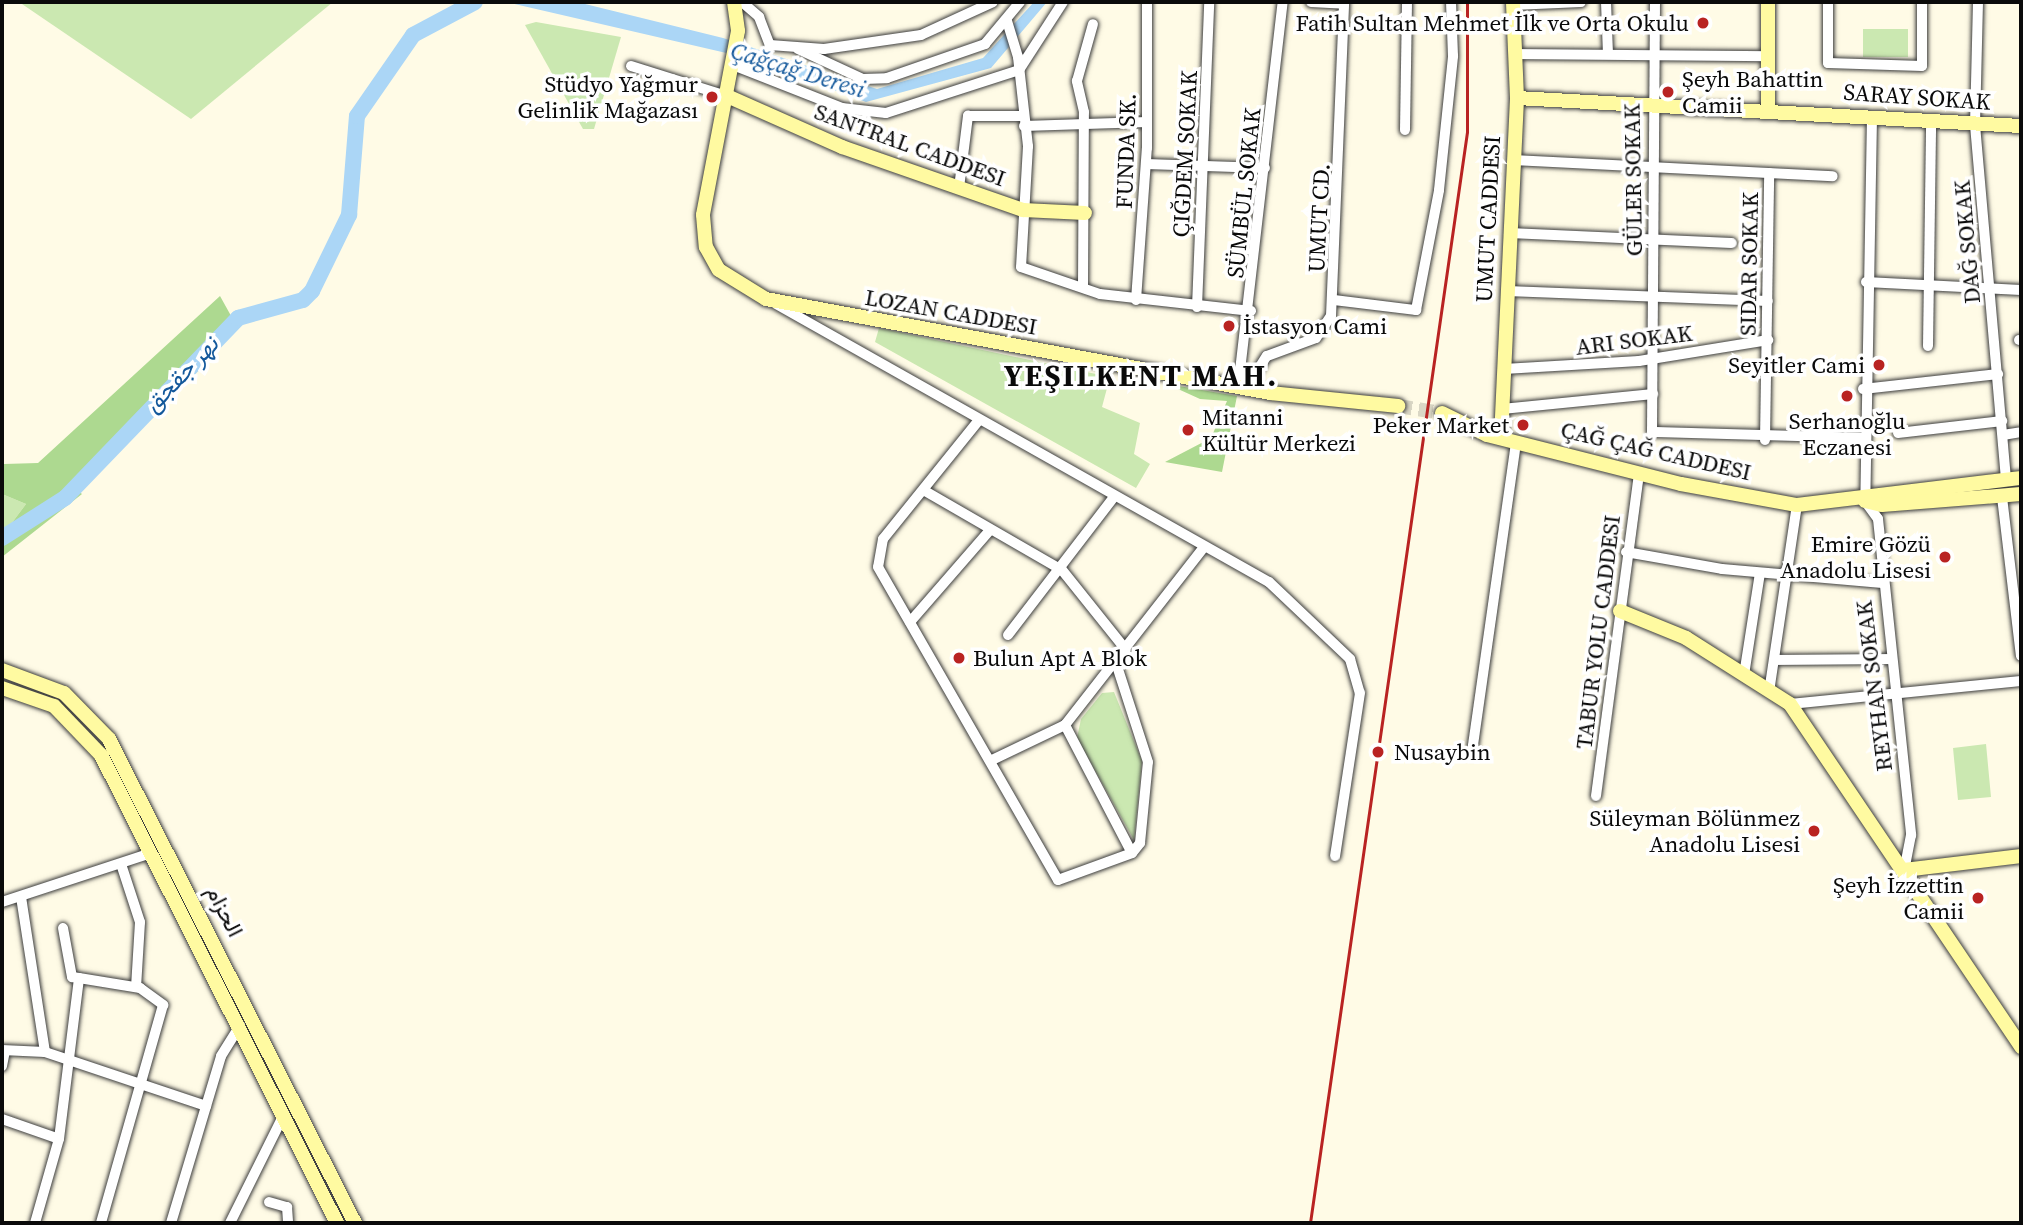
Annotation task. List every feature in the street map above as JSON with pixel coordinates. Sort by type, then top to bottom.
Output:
[{"type":"main road","name":"LOZAN CADDESI","points":[[734,2],[738,31],[703,215],[706,247],[719,270],[766,299],[1242,388],[1398,406]]},
{"type":"main road","points":[[1768,2],[1768,111]]},
{"type":"main road","name":"UMUT CADDESI","points":[[1501,438],[1517,98],[1513,3]]},
{"type":"main road","name":"SANTRAL CADDESI","points":[[727,96],[959,188],[1023,210],[1085,213]]},
{"type":"main road","name":"SARAY SOKAK","points":[[1517,98],[2021,126]]},
{"type":"main road","name":"ÇAĞ ÇAĞ CADDESI","points":[[1442,413],[1501,438],[1639,473],[1797,505],[1865,501]]},
{"type":"main road","points":[[1865,501],[2014,478]]},
{"type":"main road","points":[[1865,501],[1882,505],[2021,494]]},
{"type":"main road","points":[[1619,611],[1649,618],[1790,704],[2021,1047]]},
{"type":"main road","name":"الحزام","points":[[2,670],[50,685],[86,711],[120,757],[355,1223]]},
{"type":"main road","name":"الحزام","points":[[2,688],[54,706],[83,731],[152,856],[240,1026],[337,1223]]},
{"type":"main road","points":[[152,856],[169,851]]},
{"type":"main road","points":[[1903,870],[2021,856]]},
{"type":"street","points":[[742,2],[758,17],[770,45],[794,47],[894,41],[993,2]]},
{"type":"street","points":[[794,47],[850,74],[887,78],[985,44],[1007,21],[1018,2]]},
{"type":"street","points":[[734,62],[868,114],[918,105],[1019,70],[1063,2]]},
{"type":"street","name":"FUNDA SK.","points":[[1136,300],[1146,164],[1147,2]]},
{"type":"street","name":"ÇIĞDEM SOKAK","points":[[1197,307],[1205,165],[1209,2]]},
{"type":"street","name":"SÜMBÜL SOKAK","points":[[1242,388],[1283,2]]},
{"type":"street","points":[[1311,2],[1344,3]]},
{"type":"street","points":[[1405,130],[1408,2]]},
{"type":"street","points":[[1334,300],[1416,310],[1441,178],[1453,56],[1451,2]]},
{"type":"street","points":[[1513,3],[1581,2]]},
{"type":"street","points":[[1606,2],[1608,53]]},
{"type":"street","name":"GÜLER SOKAK","points":[[1655,2],[1651,107],[1655,358],[1652,432],[1765,440]]},
{"type":"street","points":[[1828,2],[1828,63],[1922,66],[1922,2]]},
{"type":"street","name":"DAĞ SOKAK","points":[[1978,2],[1975,125],[2003,435],[2014,478]]},
{"type":"street","name":"UMUT CD.","points":[[1242,388],[1267,356],[1325,330],[1334,300],[1344,3]]},
{"type":"street","points":[[1007,21],[1018,57],[1023,121],[1021,267],[1083,287],[1136,300],[1251,311]]},
{"type":"street","points":[[1083,287],[1084,121],[1077,81],[1093,24]]},
{"type":"street","points":[[1516,54],[1652,52],[1768,57]]},
{"type":"street","points":[[631,66],[727,96]]},
{"type":"street","points":[[959,188],[968,116],[1023,121],[1147,122]]},
{"type":"street","points":[[1865,501],[1863,389],[1872,117]]},
{"type":"street","points":[[1928,346],[1931,121]]},
{"type":"street","points":[[1513,160],[1833,176]]},
{"type":"street","points":[[1146,164],[1265,168]]},
{"type":"street","name":"SIDAR SOKAK","points":[[1765,440],[1769,173]]},
{"type":"street","points":[[1509,233],[1732,243]]},
{"type":"street","points":[[1866,282],[2021,290]]},
{"type":"street","points":[[1507,291],[1768,301]]},
{"type":"street","points":[[766,299],[1269,582],[1350,659],[1359,676],[1335,856]]},
{"type":"street","points":[[1504,369],[1655,358],[1768,340]]},
{"type":"street","points":[[1863,389],[1998,374]]},
{"type":"street","points":[[1502,409],[1653,394]]},
{"type":"street","points":[[979,420],[925,491],[883,539],[877,558],[910,622],[992,760],[1058,880],[1132,853],[1142,832],[1147,762],[1116,663]]},
{"type":"street","points":[[1898,433],[2002,421]]},
{"type":"street","points":[[2003,435],[2021,432]]},
{"type":"street","points":[[1765,440],[1863,438]]},
{"type":"street","points":[[1472,752],[1517,441]]},
{"type":"street","name":"TABUR YOLU CADDESI","points":[[1596,796],[1626,552],[1639,473]]},
{"type":"street","points":[[925,491],[989,531],[1062,570],[1126,650]]},
{"type":"street","points":[[1008,635],[1062,570],[1115,497]]},
{"type":"street","points":[[2002,497],[2021,656]]},
{"type":"street","name":"REYHAN SOKAK","points":[[1865,501],[1878,519],[1882,583],[1911,835],[1903,870]]},
{"type":"street","points":[[1769,692],[1784,576],[1797,505]]},
{"type":"street","points":[[910,622],[989,531]]},
{"type":"street","points":[[992,760],[1065,725],[1205,547]]},
{"type":"street","points":[[1626,552],[1784,576],[1882,583]]},
{"type":"street","points":[[1744,675],[1760,573]]},
{"type":"street","points":[[1775,660],[1890,659]]},
{"type":"street","points":[[1790,704],[2021,681]]},
{"type":"street","points":[[1065,725],[1132,853]]},
{"type":"street","points":[[2,902],[152,856]]},
{"type":"street","points":[[122,867],[140,922],[136,987]]},
{"type":"street","points":[[22,897],[45,1052]]},
{"type":"street","points":[[64,928],[72,976],[136,987],[163,1005],[144,1086],[101,1223]]},
{"type":"street","points":[[35,1223],[59,1139],[72,1061],[79,978]]},
{"type":"street","points":[[171,1223],[231,1031],[240,1026]]},
{"type":"street","points":[[2,1066],[3,1050],[45,1052],[206,1106]]},
{"type":"street","points":[[230,1223],[284,1114]]},
{"type":"street","points":[[2,1119],[59,1139]]},
{"type":"street","points":[[269,1202],[287,1207],[288,1223]]},
{"type":"green space","points":[[19,2],[333,2],[191,119]]},
{"type":"green space","points":[[536,22],[621,37],[594,129],[583,129],[525,25]]},
{"type":"green space","points":[[1863,29],[1908,29],[1908,57],[1863,57]]},
{"type":"green space","points":[[220,296],[235,323],[188,382],[76,489],[82,494],[2,557],[2,536],[26,504],[2,494],[4,464],[38,463]]},
{"type":"green space","points":[[879,328],[1110,377],[1102,407],[1140,423],[1134,454],[1150,464],[1136,488],[875,342]]},
{"type":"green space","points":[[1167,384],[1237,396],[1222,472],[1165,462],[1211,438],[1227,401],[1200,399]]},
{"type":"green space","points":[[2,494],[26,504],[2,536]]},
{"type":"green space","points":[[1114,692],[1142,761],[1134,840],[1077,738],[1081,719],[1102,693]]},
{"type":"green space","points":[[1986,744],[1991,797],[1958,800],[1953,748]]},
{"type":"water","name":"Çağçağ Deresi","points":[[506,2],[577,2],[723,38],[877,89],[983,58],[1034,2],[1047,2],[991,68],[866,102],[748,58]]},
{"type":"waterway","name":"نهر جقجق","points":[[2,538],[65,498],[238,318],[303,300],[312,291],[349,215],[357,116],[413,35],[475,2]]},
{"type":"tunnel","points":[[1398,406],[1442,413]]},
{"type":"railway","points":[[1310,1223],[1467,132],[1467,2]]},
{"type":"place","name":"Fatih Sultan Mehmet İlk ve Orta Okulu","points":[[1703,23]]},
{"type":"place","name":"Şeyh Bahattin Camii","points":[[1668,92]]},
{"type":"place","name":"Stüdyo Yağmur Gelinlik Mağazası","points":[[712,97]]},
{"type":"place","name":"İstasyon Cami","points":[[1229,326]]},
{"type":"place","name":"Seyitler Cami","points":[[1879,365]]},
{"type":"place","name":"Serhanoğlu Eczanesi","points":[[1847,396]]},
{"type":"place","name":"Peker Market","points":[[1523,425]]},
{"type":"place","name":"Mitanni Kültür Merkezi","points":[[1188,430]]},
{"type":"place","name":"Emire Gözü Anadolu Lisesi","points":[[1945,557]]},
{"type":"place","name":"Bulun Apt A Blok","points":[[959,658]]},
{"type":"place","name":"Nusaybin","points":[[1378,752]]},
{"type":"place","name":"Süleyman Bölünmez Anadolu Lisesi","points":[[1814,831]]},
{"type":"place","name":"Şeyh İzzettin Camii","points":[[1978,898]]},
{"type":"district","name":"YEŞILKENT MAH.","points":[[1141,376]]}]
